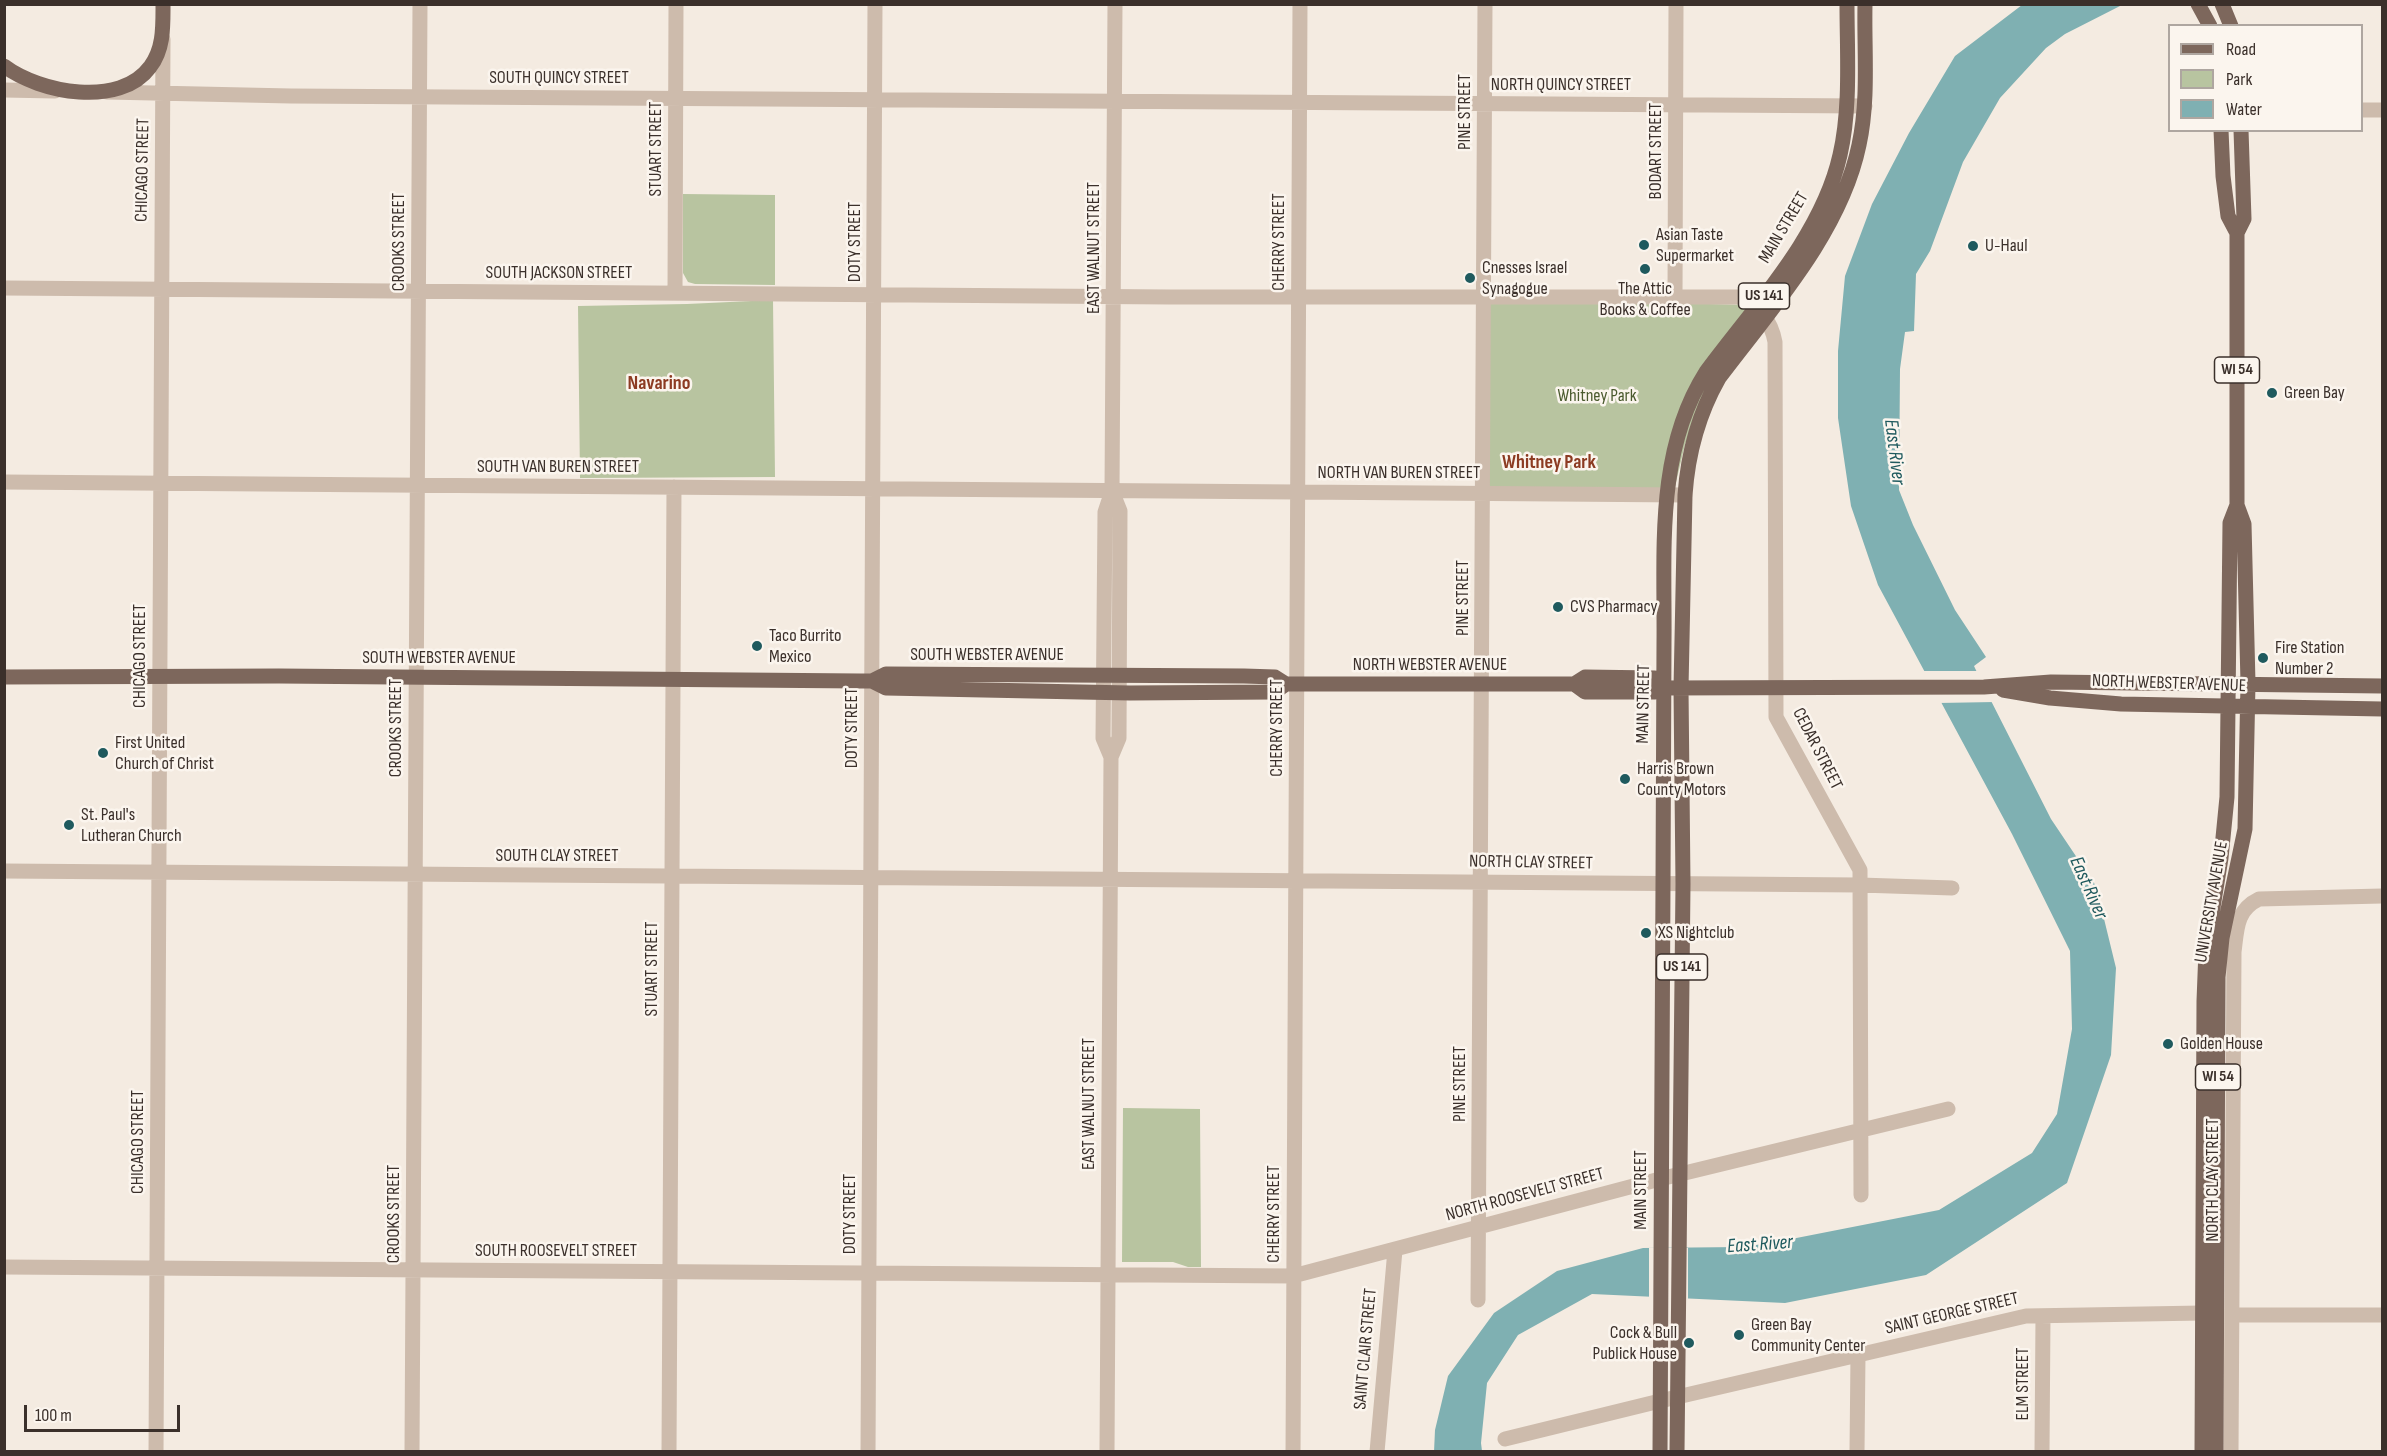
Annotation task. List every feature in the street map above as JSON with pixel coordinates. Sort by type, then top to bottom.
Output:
[{"type":"main road","name":"CHICAGO STREET","points":[[163,35],[164,4]]},
{"type":"main road","name":"MAIN STREET","points":[[1677,1452],[1683,884],[1681,688],[1685,495],[1691,448],[1710,395],[1815,221],[1828,191],[1840,154],[1846,107],[1847,4]]},
{"type":"main road","name":"MAIN STREET","points":[[1660,1452],[1660,1179],[1667,495],[1683,414],[1694,391],[1710,365],[1761,312],[1815,246],[1836,211],[1851,174],[1859,147],[1865,106],[1865,4]]},
{"type":"main road","points":[[2198,4],[2209,24]]},
{"type":"main road","points":[[2222,4],[2230,24]]},
{"type":"main road","points":[[107,92],[122,88],[147,71],[157,54],[163,35]]},
{"type":"main road","points":[[4,66],[26,79],[67,91]]},
{"type":"main road","name":"SOUTH QUINCY STREET","points":[[67,91],[107,92]]},
{"type":"main road","name":"UNIVERSITY AVENUE","points":[[2221,132],[2228,216],[2237,233]]},
{"type":"main road","name":"UNIVERSITY AVENUE","points":[[2216,1452],[2218,977],[2222,938],[2245,829],[2248,683],[2244,524],[2237,505],[2237,233],[2244,219],[2241,132]]},
{"type":"main road","name":"UNIVERSITY AVENUE","points":[[2202,1452],[2206,951],[2225,826],[2229,704],[2230,523],[2237,505]]},
{"type":"main road","name":"SOUTH WEBSTER AVENUE","points":[[872,681],[886,674],[1103,674]]},
{"type":"main road","name":"NORTH WEBSTER AVENUE","points":[[1103,674],[1275,677],[1292,684],[1574,684],[1585,677],[1655,678],[1664,688],[1991,687],[2051,682],[2382,686]]},
{"type":"main road","name":"SOUTH WEBSTER AVENUE","points":[[4,677],[872,681],[886,688],[1103,692]]},
{"type":"main road","name":"NORTH WEBSTER AVENUE","points":[[1103,692],[1275,692],[1292,684]]},
{"type":"main road","name":"NORTH WEBSTER AVENUE","points":[[1991,687],[2028,695],[2106,703],[2382,709]]},
{"type":"street","name":"CROOKS STREET","points":[[412,1452],[420,4]]},
{"type":"street","name":"STUART STREET","points":[[675,293],[676,4]]},
{"type":"street","name":"DOTY STREET","points":[[868,1452],[875,4]]},
{"type":"street","name":"EAST WALNUT STREET","points":[[1111,756],[1103,738],[1103,674],[1105,512],[1112,491],[1115,4]]},
{"type":"street","name":"CHERRY STREET","points":[[1293,1452],[1296,881],[1292,684],[1298,492],[1300,4]]},
{"type":"street","name":"PINE STREET","points":[[1478,1300],[1485,4]]},
{"type":"street","name":"BODART STREET","points":[[1674,297],[1676,4]]},
{"type":"street","name":"CHICAGO STREET","points":[[156,1452],[163,35]]},
{"type":"street","name":"SOUTH QUINCY STREET","points":[[4,90],[67,91]]},
{"type":"street","name":"SOUTH QUINCY STREET","points":[[107,92],[419,97],[1114,101]]},
{"type":"street","name":"NORTH QUINCY STREET","points":[[1114,101],[1865,106]]},
{"type":"street","points":[[2363,110],[2382,110]]},
{"type":"street","name":"SOUTH JACKSON STREET","points":[[4,288],[1484,299],[1740,297],[1761,312]]},
{"type":"street","name":"CEDAR STREET","points":[[1761,312],[1772,328],[1775,342],[1776,717],[1860,870],[1861,1195]]},
{"type":"street","name":"SOUTH VAN BUREN STREET","points":[[4,482],[1112,491]]},
{"type":"street","name":"STUART STREET","points":[[669,1452],[674,488]]},
{"type":"street","name":"EAST WALNUT STREET","points":[[1107,1452],[1111,756],[1119,738],[1120,693],[1120,511],[1112,491]]},
{"type":"street","name":"NORTH VAN BUREN STREET","points":[[1112,491],[1685,495]]},
{"type":"street","name":"SOUTH CLAY STREET","points":[[4,871],[1110,879]]},
{"type":"street","name":"NORTH CLAY STREET","points":[[1110,879],[1860,885],[1952,888]]},
{"type":"street","name":"NORTH CLAY STREET","points":[[2231,1452],[2234,952],[2240,916],[2248,904],[2259,899],[2382,896]]},
{"type":"street","name":"NORTH ROOSEVELT STREET","points":[[1108,1275],[1293,1276],[1679,1174],[1948,1109]]},
{"type":"street","name":"SAINT CLAIR STREET","points":[[1377,1452],[1395,1250]]},
{"type":"street","name":"SOUTH ROOSEVELT STREET","points":[[4,1267],[1108,1275]]},
{"type":"street","name":"SAINT GEORGE STREET","points":[[1505,1439],[2026,1316],[2202,1313]]},
{"type":"street","points":[[2232,1315],[2382,1315]]},
{"type":"street","name":"ELM STREET","points":[[2042,1452],[2043,1316]]},
{"type":"street","points":[[1857,1452],[1858,1355]]},
{"type":"green space","points":[[683,194],[775,195],[775,285],[688,282],[683,273]]},
{"type":"green space","name":"Whitney Park","points":[[1484,299],[1754,305],[1685,444],[1673,495],[1483,493]]},
{"type":"green space","points":[[773,300],[775,477],[580,478],[578,306]]},
{"type":"green space","points":[[1123,1108],[1200,1109],[1201,1267],[1188,1267],[1173,1262],[1122,1262]]},
{"type":"water","name":"East River","points":[[2022,5],[2122,5],[2065,34],[2046,48],[2000,98],[1963,162],[1930,251],[1916,274],[1914,331],[1905,332],[1900,369],[1899,490],[1913,525],[1955,610],[1986,657],[1974,666],[1984,687],[2051,819],[2096,886],[2116,968],[2111,1055],[2067,1183],[1926,1275],[1785,1303],[1592,1294],[1518,1335],[1487,1383],[1482,1451],[1434,1452],[1435,1430],[1448,1376],[1494,1313],[1557,1271],[1643,1248],[1741,1247],[1939,1210],[2032,1153],[2057,1114],[2072,1029],[2070,951],[2012,834],[1878,585],[1851,506],[1838,418],[1838,351],[1845,276],[1872,204],[1909,133],[1955,56]]},
{"type":"pier","points":[[1921,671],[1980,671],[1995,702],[1938,703]]},
{"type":"pier","points":[[1649,1248],[1688,1248],[1688,1299],[1649,1298]]},
{"type":"place","name":"Asian Taste Supermarket","points":[[1644,245]]},
{"type":"place","name":"U-Haul","points":[[1973,246]]},
{"type":"place","name":"The Attic Books & Coffee","points":[[1645,269]]},
{"type":"place","name":"Cnesses Israel Synagogue","points":[[1470,278]]},
{"type":"place","name":"Green Bay","points":[[2272,393]]},
{"type":"place","name":"CVS Pharmacy","points":[[1558,607]]},
{"type":"place","name":"Taco Burrito Mexico","points":[[757,646]]},
{"type":"place","name":"Fire Station Number 2","points":[[2263,658]]},
{"type":"place","name":"First United Church of Christ","points":[[103,753]]},
{"type":"place","name":"Harris Brown County Motors","points":[[1625,779]]},
{"type":"place","name":"St. Paul's Lutheran Church","points":[[69,825]]},
{"type":"place","name":"XS Nightclub","points":[[1646,933]]},
{"type":"place","name":"Golden House","points":[[2168,1044]]},
{"type":"place","name":"Green Bay Community Center","points":[[1739,1335]]},
{"type":"place","name":"Cock & Bull Publick House","points":[[1689,1343]]},
{"type":"district","name":"Navarino","points":[[659,384]]},
{"type":"district","name":"Whitney Park","points":[[1549,463]]}]
